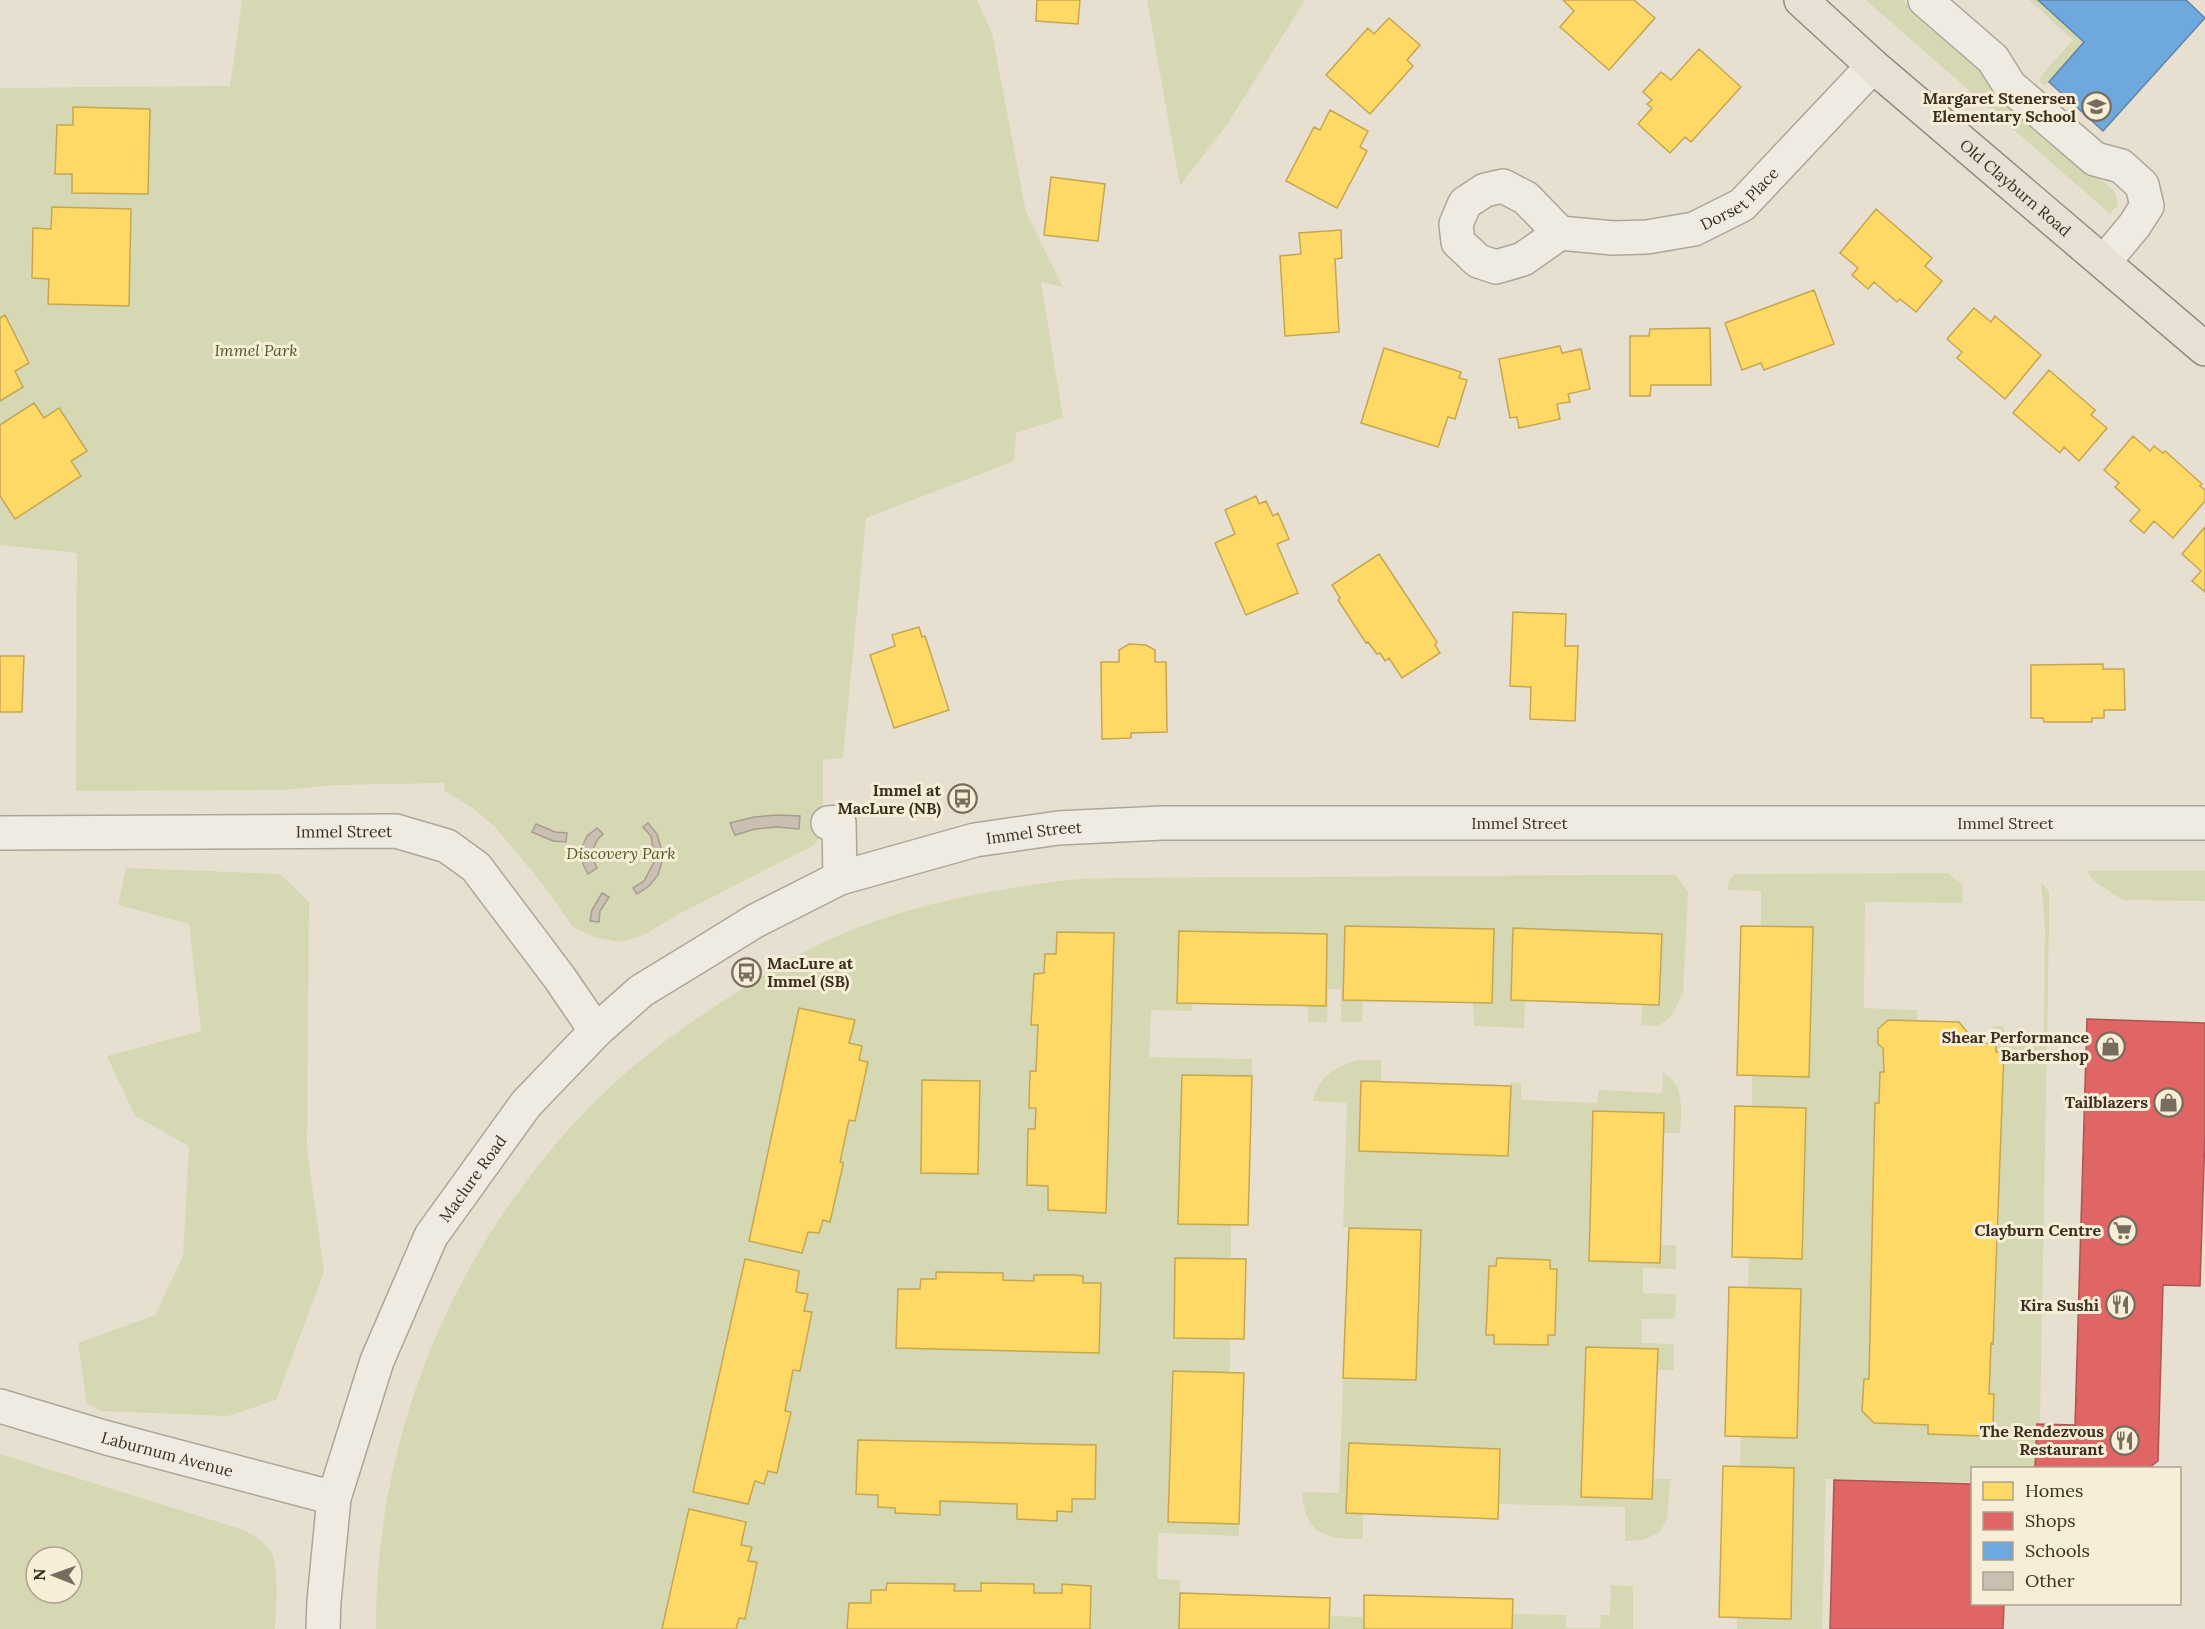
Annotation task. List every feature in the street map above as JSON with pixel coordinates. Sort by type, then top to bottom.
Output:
[{"type":"main road","name":"Old Clayburn Road","points":[[1801,0],[1873,66],[2205,349]]},
{"type":"street","points":[[1925,0],[1993,59],[2010,86],[2095,159],[2121,166],[2142,185],[2147,206],[2134,226],[2104,262]]},
{"type":"street","name":"Dorset Place","points":[[1560,233],[1613,238],[1647,237],[1694,229],[1742,205],[1873,66]]},
{"type":"street","points":[[828,823],[839,822],[840,879]]},
{"type":"street","name":"Immel Street","points":[[840,879],[975,840],[1058,828],[1162,823],[2205,823]]},
{"type":"street","name":"Immel Street","points":[[0,833],[396,831],[447,846],[476,867],[559,977],[596,1031]]},
{"type":"street","name":"Maclure Road","points":[[323,1629],[334,1498],[377,1361],[431,1236],[526,1104],[596,1031],[641,992],[680,967],[755,921],[840,879]]},
{"type":"street","name":"Laburnum Avenue","points":[[0,1406],[107,1438],[334,1498]]},
{"type":"green space","points":[[242,0],[977,0],[992,33],[1026,212],[1063,287],[1041,282],[1063,418],[1016,433],[1014,461],[866,518],[843,758],[823,760],[823,834],[814,845],[677,915],[642,936],[619,942],[593,937],[573,927],[544,886],[496,828],[473,808],[445,791],[444,783],[334,785],[284,790],[76,791],[77,553],[0,545],[0,88],[230,86]]},
{"type":"green space","points":[[1147,0],[1305,0],[1228,123],[1180,186]]},
{"type":"green space","points":[[1866,0],[1903,0],[2115,192],[2118,205],[2110,214]]},
{"type":"green space","points":[[2029,0],[2038,0],[2084,42],[2046,85],[2042,84],[2039,78],[2073,40]]},
{"type":"green space","points":[[126,868],[280,874],[309,902],[307,1148],[324,1272],[276,1400],[228,1416],[101,1411],[87,1404],[78,1343],[155,1315],[183,1256],[189,1146],[135,1116],[107,1056],[201,1031],[189,924],[118,905]]},
{"type":"green space","points":[[2087,871],[2205,871],[2205,901],[2123,900],[2094,881]]},
{"type":"green space","points":[[1948,873],[1962,884],[1963,903],[1865,902],[1864,1008],[1917,1010],[1917,1020],[1888,1020],[1878,1030],[1878,1044],[1883,1048],[1884,1072],[1880,1073],[1879,1103],[1875,1103],[1869,1379],[1864,1379],[1862,1411],[1928,1425],[1928,1434],[1981,1436],[1993,1424],[1994,1394],[1989,1394],[2004,1052],[1996,1052],[1996,1044],[1992,1044],[1993,1026],[2004,1026],[2004,1037],[2044,1038],[2045,927],[2041,882],[2049,892],[2040,1424],[2036,1423],[2035,1467],[1971,1467],[1971,1482],[1826,1479],[1822,1629],[1737,1629],[1737,1617],[1791,1619],[1794,1468],[1740,1467],[1741,1436],[1797,1438],[1801,1289],[1748,1287],[1749,1257],[1802,1258],[1806,1108],[1752,1106],[1752,1079],[1753,1076],[1809,1077],[1812,927],[1761,926],[1761,891],[1727,890],[1734,874]]},
{"type":"green space","points":[[1676,875],[1688,892],[1683,993],[1672,1015],[1657,1026],[1641,1025],[1642,1005],[1659,1005],[1662,934],[1513,929],[1511,1000],[1525,1001],[1524,1028],[1474,1026],[1473,1003],[1492,1003],[1494,929],[1345,926],[1343,999],[1363,1000],[1362,1022],[1341,1022],[1341,989],[1328,989],[1327,1022],[1308,1022],[1308,1005],[1326,1006],[1327,934],[1179,931],[1177,1002],[1193,1002],[1192,1011],[1151,1010],[1149,1057],[1252,1059],[1252,1076],[1182,1075],[1178,1223],[1231,1225],[1231,1254],[1230,1258],[1175,1258],[1174,1338],[1230,1339],[1230,1369],[1229,1373],[1173,1372],[1168,1521],[1239,1524],[1239,1536],[1158,1533],[1157,1579],[1180,1580],[1179,1629],[376,1629],[378,1572],[385,1515],[396,1458],[411,1403],[431,1349],[455,1296],[482,1246],[537,1167],[585,1112],[611,1087],[665,1041],[783,964],[832,938],[927,905],[994,891],[1069,880],[1200,877]]},
{"type":"green space","points":[[1357,1060],[1381,1060],[1381,1081],[1362,1081],[1508,1156],[1511,1082],[1521,1083],[1521,1100],[1597,1103],[1599,1090],[1662,1093],[1663,1073],[1676,1084],[1681,1099],[1680,1133],[1664,1133],[1664,1113],[1593,1111],[1589,1261],[1660,1263],[1660,1245],[1676,1245],[1676,1269],[1643,1268],[1643,1293],[1676,1294],[1675,1319],[1642,1319],[1642,1343],[1674,1344],[1674,1370],[1657,1370],[1658,1349],[1582,1497],[1652,1499],[1653,1479],[1670,1479],[1667,1519],[1660,1532],[1643,1540],[1625,1541],[1625,1507],[1498,1504],[1500,1449],[1349,1443],[1346,1513],[1363,1514],[1363,1539],[1328,1536],[1312,1526],[1307,1517],[1302,1492],[1339,1493],[1343,1378],[1416,1380],[1420,1230],[1343,1227],[1347,1103],[1313,1101],[1323,1079],[1342,1066]]},
{"type":"green space","points":[[0,1454],[244,1530],[260,1540],[272,1554],[276,1570],[275,1629],[0,1629]]},
{"type":"green space","points":[[1611,1585],[1633,1586],[1633,1629],[1512,1629],[1512,1614],[1566,1615],[1566,1628],[1600,1628],[1601,1615],[1610,1615]]},
{"type":"green space","points":[[1330,1617],[1364,1617],[1364,1629],[1329,1629]]},
{"type":"building: Homes","points":[[1037,0],[1080,0],[1078,24],[1036,21]]},
{"type":"building: Homes","points":[[1563,0],[1634,0],[1655,18],[1609,70],[1560,27],[1574,11]]},
{"type":"building: Homes","points":[[1389,18],[1420,45],[1407,60],[1413,66],[1370,114],[1326,75],[1368,28],[1374,34]]},
{"type":"building: Homes","points":[[1699,49],[1741,87],[1691,142],[1685,137],[1670,153],[1638,124],[1652,108],[1647,104],[1652,100],[1643,92],[1661,72],[1671,80]]},
{"type":"building: Homes","points":[[73,107],[150,109],[148,194],[72,193],[72,174],[55,174],[57,125],[73,125]]},
{"type":"building: Homes","points":[[1330,110],[1368,131],[1360,147],[1367,151],[1337,208],[1286,181],[1314,127],[1320,130]]},
{"type":"building: Homes","points":[[1051,177],[1105,184],[1098,241],[1044,235]]},
{"type":"building: Homes","points":[[52,207],[131,209],[129,306],[48,304],[49,279],[32,278],[33,228],[51,229]]},
{"type":"building: Homes","points":[[1876,209],[1932,258],[1925,266],[1942,281],[1916,312],[1900,299],[1897,302],[1874,282],[1868,289],[1852,275],[1858,268],[1840,253]]},
{"type":"building: Homes","points":[[1341,230],[1342,258],[1335,259],[1339,332],[1285,336],[1280,256],[1301,254],[1299,233]]},
{"type":"building: Homes","points":[[1814,290],[1834,344],[1764,370],[1761,363],[1742,370],[1725,323]]},
{"type":"building: Homes","points":[[1974,308],[1991,322],[1995,316],[2041,355],[2005,399],[1957,358],[1962,352],[1947,339]]},
{"type":"building: Homes","points":[[5,315],[29,363],[15,371],[23,387],[0,401],[0,318]]},
{"type":"building: Homes","points":[[1710,328],[1711,385],[1651,385],[1650,396],[1630,396],[1630,336],[1649,336],[1650,329]]},
{"type":"building: Homes","points":[[1560,346],[1562,353],[1581,349],[1590,389],[1568,394],[1570,402],[1557,404],[1560,419],[1519,428],[1517,417],[1510,418],[1499,359]]},
{"type":"building: Homes","points":[[1384,348],[1461,372],[1459,378],[1467,380],[1455,419],[1448,417],[1438,447],[1361,423]]},
{"type":"building: Homes","points":[[2049,370],[2095,410],[2091,415],[2107,428],[2079,461],[2064,447],[2060,453],[2013,413]]},
{"type":"building: Homes","points":[[34,403],[44,418],[59,408],[87,451],[71,461],[81,476],[15,519],[0,496],[0,425]]},
{"type":"building: Homes","points":[[2133,436],[2150,451],[2154,446],[2163,453],[2165,451],[2202,484],[2200,486],[2205,490],[2205,501],[2173,538],[2154,521],[2144,533],[2130,521],[2140,510],[2115,487],[2119,483],[2104,470]]},
{"type":"building: Homes","points":[[1256,496],[1259,504],[1266,501],[1273,516],[1278,513],[1289,539],[1277,544],[1298,593],[1246,615],[1215,543],[1235,534],[1225,510]]},
{"type":"building: Homes","points":[[2205,527],[2205,592],[2192,581],[2201,571],[2182,554]]},
{"type":"building: Homes","points":[[1379,554],[1437,642],[1435,645],[1440,653],[1402,678],[1389,658],[1385,661],[1380,653],[1377,654],[1368,642],[1366,643],[1338,600],[1340,598],[1332,585]]},
{"type":"building: Homes","points":[[1513,612],[1566,614],[1565,646],[1578,646],[1575,721],[1530,719],[1531,687],[1510,686]]},
{"type":"building: Homes","points":[[919,627],[922,637],[925,636],[949,710],[894,728],[870,655],[895,646],[892,635]]},
{"type":"building: Homes","points":[[1129,644],[1146,645],[1155,650],[1155,662],[1166,662],[1167,732],[1131,733],[1131,738],[1102,739],[1101,662],[1119,662],[1119,650]]},
{"type":"building: Homes","points":[[0,656],[24,656],[22,712],[0,712]]},
{"type":"building: Homes","points":[[2103,664],[2103,669],[2124,669],[2125,710],[2104,710],[2104,718],[2092,718],[2092,722],[2044,722],[2043,718],[2031,718],[2031,665]]},
{"type":"building: Homes","points":[[1345,926],[1494,929],[1492,1003],[1343,1000]]},
{"type":"building: Homes","points":[[1741,926],[1813,927],[1809,1077],[1737,1075]]},
{"type":"building: Homes","points":[[1513,928],[1662,934],[1659,1005],[1511,1000]]},
{"type":"building: Homes","points":[[1179,931],[1327,934],[1326,1006],[1177,1003]]},
{"type":"building: Homes","points":[[1057,932],[1114,933],[1106,1213],[1048,1210],[1048,1186],[1027,1185],[1028,1129],[1035,1129],[1036,1108],[1029,1108],[1030,1071],[1036,1071],[1038,1025],[1031,1025],[1034,974],[1044,973],[1045,954],[1056,954]]},
{"type":"building: Homes","points":[[799,1008],[855,1020],[849,1043],[862,1046],[859,1060],[868,1062],[855,1121],[849,1120],[840,1162],[843,1165],[830,1222],[823,1220],[819,1233],[808,1232],[802,1253],[749,1241]]},
{"type":"building: Homes","points":[[1888,1020],[1959,1022],[1976,1043],[1996,1044],[1996,1052],[2004,1052],[1993,1344],[1991,1343],[1989,1394],[1994,1394],[1993,1424],[1982,1436],[1928,1434],[1928,1425],[1874,1423],[1862,1411],[1864,1379],[1869,1379],[1875,1103],[1879,1103],[1880,1072],[1884,1072],[1883,1048],[1878,1044],[1878,1029]]},
{"type":"building: Homes","points":[[1182,1075],[1252,1076],[1248,1225],[1178,1224]]},
{"type":"building: Homes","points":[[922,1080],[980,1081],[978,1174],[921,1173]]},
{"type":"building: Homes","points":[[1361,1081],[1511,1086],[1508,1156],[1359,1151]]},
{"type":"building: Homes","points":[[1735,1106],[1806,1108],[1802,1259],[1732,1257]]},
{"type":"building: Homes","points":[[1593,1111],[1664,1113],[1660,1263],[1589,1261]]},
{"type":"building: Homes","points":[[1349,1228],[1421,1230],[1416,1380],[1343,1378]]},
{"type":"building: Homes","points":[[1175,1258],[1246,1259],[1244,1339],[1174,1338]]},
{"type":"building: Homes","points":[[1497,1258],[1550,1260],[1550,1269],[1557,1269],[1555,1335],[1548,1335],[1548,1345],[1494,1344],[1494,1335],[1486,1335],[1489,1266],[1496,1266]]},
{"type":"building: Homes","points":[[745,1259],[799,1271],[796,1292],[808,1294],[804,1311],[812,1312],[800,1371],[793,1370],[785,1411],[791,1412],[777,1473],[768,1471],[764,1484],[755,1481],[748,1504],[693,1492]]},
{"type":"building: Homes","points":[[936,1272],[1003,1273],[1003,1280],[1034,1281],[1034,1275],[1075,1275],[1083,1276],[1083,1283],[1101,1283],[1099,1353],[896,1348],[898,1289],[920,1289],[921,1279],[936,1279]]},
{"type":"building: Homes","points":[[1729,1287],[1801,1289],[1797,1438],[1725,1436]]},
{"type":"building: Homes","points":[[1586,1347],[1658,1349],[1652,1499],[1581,1497]]},
{"type":"building: Homes","points":[[1173,1371],[1244,1373],[1239,1524],[1168,1522]]},
{"type":"building: Homes","points":[[858,1440],[1096,1445],[1095,1499],[1072,1499],[1072,1512],[1057,1511],[1057,1521],[1017,1519],[1017,1504],[940,1501],[940,1515],[895,1513],[895,1508],[878,1507],[878,1495],[856,1494]]},
{"type":"building: Homes","points":[[1349,1443],[1500,1449],[1498,1519],[1346,1513]]},
{"type":"building: Homes","points":[[1723,1466],[1794,1468],[1791,1619],[1719,1617]]},
{"type":"building: Homes","points":[[689,1509],[746,1522],[741,1545],[752,1547],[748,1561],[757,1562],[745,1619],[739,1618],[736,1629],[662,1629]]},
{"type":"building: Homes","points":[[887,1583],[955,1584],[954,1591],[981,1591],[981,1583],[1034,1584],[1034,1593],[1062,1593],[1062,1584],[1091,1586],[1090,1629],[847,1629],[849,1603],[871,1603],[871,1590],[886,1590]]},
{"type":"building: Homes","points":[[1180,1593],[1330,1598],[1329,1629],[1179,1629]]},
{"type":"building: Homes","points":[[1364,1595],[1513,1599],[1512,1629],[1364,1629]]},
{"type":"building: Shops","points":[[2087,1019],[2205,1023],[2205,1134],[2200,1286],[2163,1285],[2158,1461],[2150,1467],[2035,1467],[2037,1424],[2075,1425]]},
{"type":"building: Shops","points":[[1834,1480],[1971,1484],[1971,1605],[2004,1605],[2003,1629],[1830,1629]]},
{"type":"building: Schools","name":"Margaret Stenersen Elementary School","points":[[2038,0],[2186,0],[2205,18],[2103,131],[2049,82],[2084,42]]},
{"type":"building: Other","points":[[800,816],[799,829],[777,827],[755,829],[735,835],[730,823],[754,817]]},
{"type":"building: Other","points":[[648,823],[657,834],[662,862],[658,875],[649,886],[637,894],[633,888],[644,881],[655,860],[651,836],[643,827]]},
{"type":"building: Other","points":[[536,824],[555,832],[567,833],[566,842],[553,841],[532,832]]},
{"type":"building: Other","points":[[597,828],[603,834],[593,849],[593,859],[597,868],[588,874],[583,864],[583,845],[587,836]]},
{"type":"building: Other","points":[[602,893],[609,897],[600,911],[599,922],[590,921],[592,910]]},
{"type":"place","name":"Margaret Stenersen Elementary School","points":[[2097,107]]},
{"type":"place","name":"Immel at MacLure (NB)","points":[[962,799]]},
{"type":"place","name":"MacLure at Immel (SB)","points":[[746,972]]},
{"type":"place","name":"Shear Performance Barbershop","points":[[2110,1046]]},
{"type":"place","name":"Tailblazers","points":[[2169,1102]]},
{"type":"place","name":"Clayburn Centre","points":[[2122,1230]]},
{"type":"place","name":"Kira Sushi","points":[[2120,1305]]},
{"type":"place","name":"The Rendezvous Restaurant","points":[[2125,1440]]},
{"type":"park label","name":"Immel Park","points":[[256,350]]},
{"type":"park label","name":"Discovery Park","points":[[621,853]]}]
